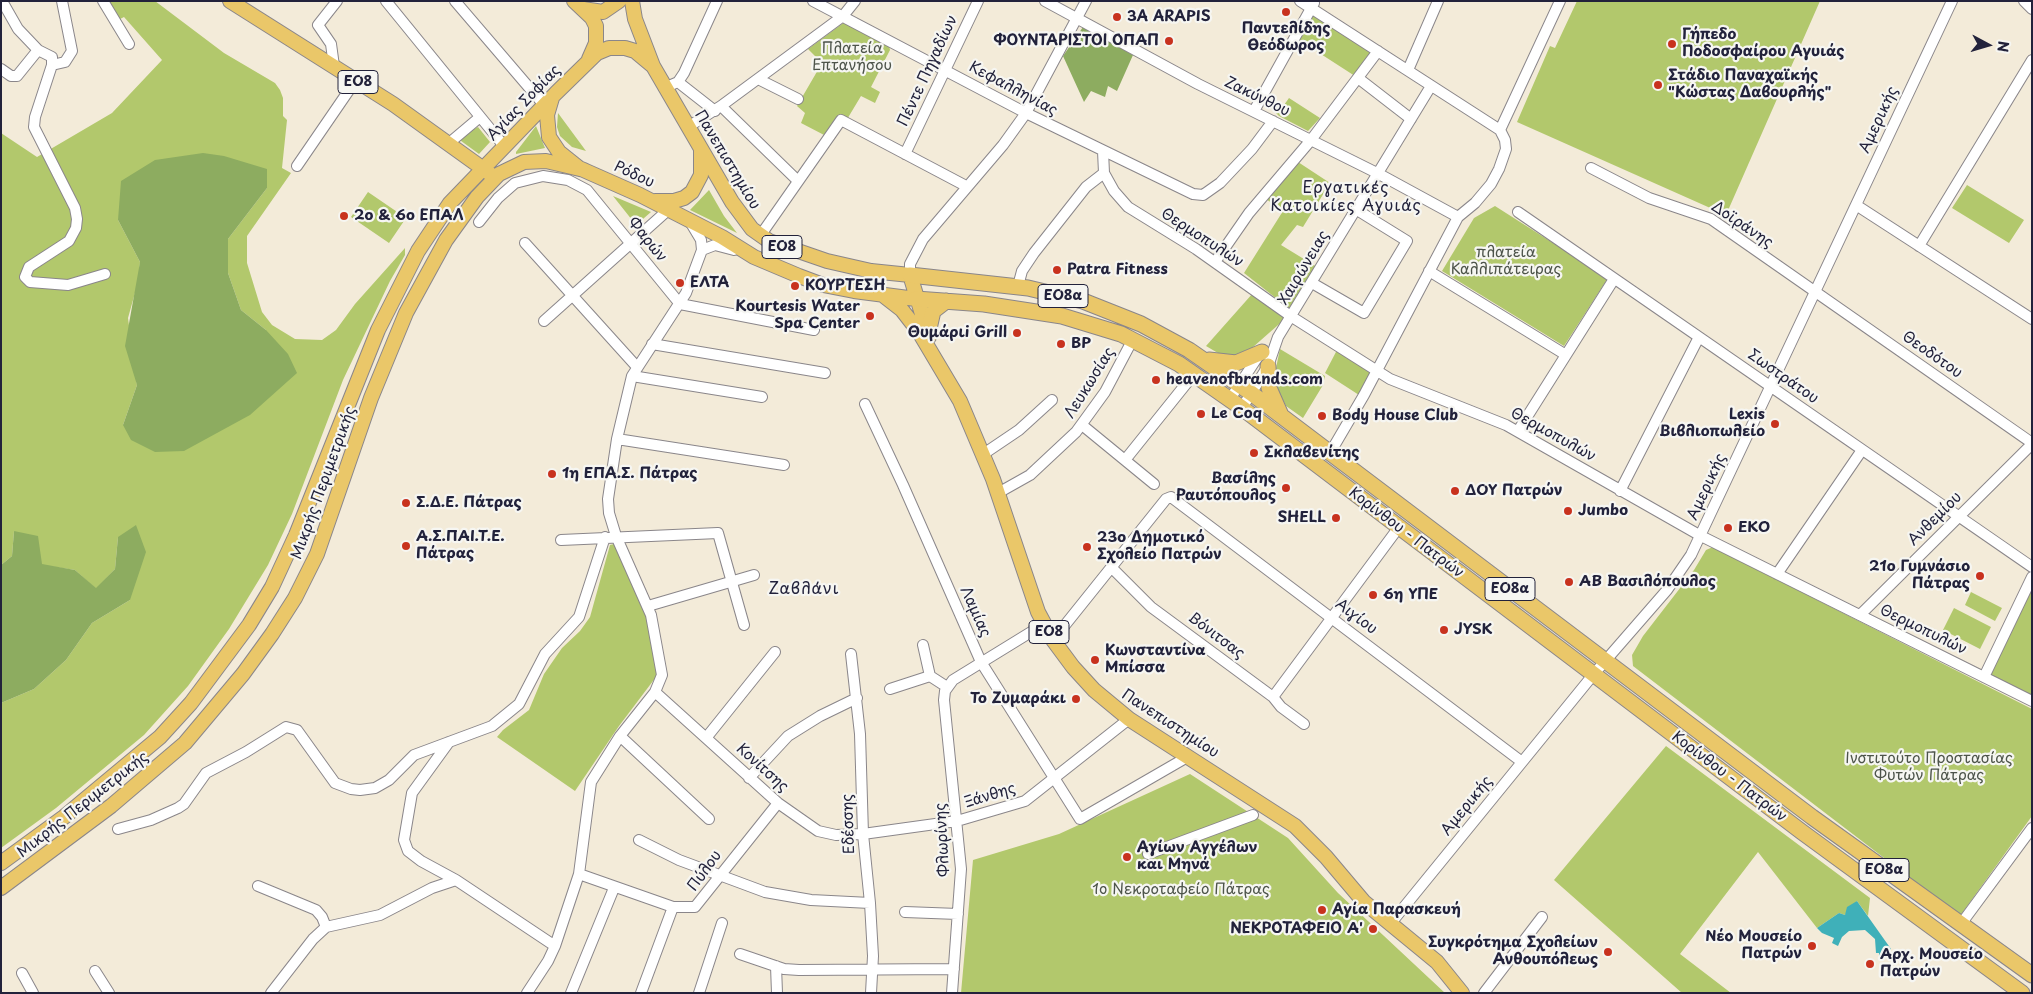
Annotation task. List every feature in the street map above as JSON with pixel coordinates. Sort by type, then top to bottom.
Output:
[{"type":"highway","name":"Κορίνθου - Πατρών","points":[[910,275],[1018,286],[1082,301],[1154,330],[1203,359],[1282,416],[1812,817],[2032,975]]},
{"type":"highway","name":"Κορίνθου - Πατρών","points":[[916,299],[984,304],[1062,316],[1133,339],[1194,374],[1871,884],[2022,993]]},
{"type":"highway","points":[[928,334],[933,311],[946,301]]},
{"type":"highway","points":[[1203,359],[1236,363],[1267,350]]},
{"type":"highway","points":[[1268,366],[1271,395],[1282,416]]},
{"type":"main road","name":"ΕΟ8","points":[[230,1],[393,104],[482,168]]},
{"type":"main road","points":[[579,5],[603,12],[619,1]]},
{"type":"main road","points":[[632,1],[635,19],[652,66]]},
{"type":"main road","name":"ΕΟ8","points":[[579,5],[592,18],[597,32],[596,48],[588,60]]},
{"type":"main road","name":"ΕΟ8","points":[[588,60],[605,49],[625,48],[634,51],[652,66]]},
{"type":"main road","name":"Αγίας Σοφίας","points":[[482,168],[588,60]]},
{"type":"main road","name":"Πανεπιστημίου","points":[[652,66],[738,211],[760,236],[779,246],[844,266],[910,275]]},
{"type":"main road","name":"Ρόδου","points":[[556,93],[548,109],[548,134],[559,152],[584,170],[640,195],[754,257]]},
{"type":"main road","name":"ΕΟ8","points":[[640,195],[654,201],[666,202],[688,196],[696,188],[701,175],[701,147]]},
{"type":"main road","name":"Μικρής Περιμετρικής","points":[[1,888],[104,812],[171,756],[208,718],[255,658],[295,598],[317,554],[381,373],[416,293],[446,240],[477,197],[495,177],[512,166],[531,161],[554,162],[584,170]]},
{"type":"main road","points":[[482,168],[495,177]]},
{"type":"main road","name":"Μικρής Περιμετρικής","points":[[1,863],[64,817],[152,745],[191,703],[233,648],[263,603],[284,561],[305,514],[366,358],[405,276],[443,213],[482,168]]},
{"type":"main road","name":"Πανεπιστημίου","points":[[754,257],[823,284],[884,296],[906,315],[933,355],[960,401],[998,493],[1035,605],[1053,640],[1073,667],[1094,690],[1128,719],[1190,756],[1295,826],[1326,857],[1364,902],[1437,962],[1462,993]]},
{"type":"main road","name":"ΕΟ8","points":[[910,275],[916,299]]},
{"type":"main road","name":"Κορίνθου - Πατρών","points":[[884,296],[916,299]]},
{"type":"main road","name":"Πανεπιστημίου","points":[[916,299],[933,355]]},
{"type":"street","points":[[2,1],[18,29],[38,50],[49,55],[52,64],[35,117],[34,127],[75,208],[76,228],[70,241],[29,267],[25,277],[30,282],[68,285],[105,274]]},
{"type":"street","points":[[52,64],[65,62],[72,51],[62,1]]},
{"type":"street","points":[[103,1],[129,44]]},
{"type":"street","points":[[334,66],[331,44],[318,25],[337,1]]},
{"type":"street","points":[[386,1],[504,146]]},
{"type":"street","points":[[455,1],[544,105]]},
{"type":"street","points":[[664,88],[678,82],[717,1]]},
{"type":"street","name":"Κεφαλληνίας","points":[[813,1],[1026,113],[1189,193],[1203,194],[1215,187],[1230,173],[1273,121]]},
{"type":"street","points":[[688,127],[718,108],[843,16],[855,1]]},
{"type":"street","name":"Πέντε Πηγαδίων","points":[[905,154],[978,1]]},
{"type":"street","name":"Ζακύνθου","points":[[1045,1],[1198,84],[1379,174],[1458,217]]},
{"type":"street","points":[[910,275],[910,264],[918,246],[966,186],[1003,145],[1026,113],[1086,1]]},
{"type":"street","points":[[1300,1],[1313,4],[1378,51],[1500,130],[1505,140],[1506,149],[1491,184],[1475,203],[1458,217],[1330,453]]},
{"type":"street","points":[[1408,70],[1438,1]]},
{"type":"street","points":[[1500,130],[1560,1]]},
{"type":"street","name":"Αμερικής","points":[[1391,923],[1593,675],[1667,590],[1685,565],[1701,536],[1952,1]]},
{"type":"street","points":[[2024,1],[2032,9]]},
{"type":"street","points":[[1254,111],[1313,4]]},
{"type":"street","points":[[1,69],[11,76],[17,76],[38,50]]},
{"type":"street","points":[[1215,262],[1249,213],[1311,140],[1378,51]]},
{"type":"street","points":[[1919,246],[2032,60]]},
{"type":"street","points":[[1358,78],[1411,119]]},
{"type":"street","points":[[758,79],[798,99]]},
{"type":"street","points":[[297,166],[356,80]]},
{"type":"street","points":[[678,82],[718,108],[798,181]]},
{"type":"street","name":"Χαιρώνειας","points":[[1246,389],[1267,350],[1292,317],[1431,86]]},
{"type":"street","points":[[448,144],[480,117]]},
{"type":"street","points":[[760,236],[841,120],[966,186]]},
{"type":"street","name":"Θερμοπυλών","points":[[1103,151],[1104,173],[1114,191],[1128,207],[1215,262],[1292,317],[1376,370],[1408,388],[1479,413],[1518,432],[1701,536],[2032,701]]},
{"type":"street","name":"Δοϊράνης","points":[[1592,168],[1649,198],[1711,219],[1760,255],[1816,292]]},
{"type":"street","points":[[1018,286],[1022,271],[1034,253],[1086,187],[1104,173]]},
{"type":"street","name":"Φαρών","points":[[479,222],[509,187],[519,181],[543,176],[559,177],[576,183],[587,190],[680,304]]},
{"type":"street","points":[[495,177],[509,187]]},
{"type":"street","points":[[1856,206],[2032,319]]},
{"type":"street","points":[[544,321],[668,210]]},
{"type":"street","points":[[1312,283],[1364,313],[1407,241],[1357,210]]},
{"type":"street","name":"Σωστράτου","points":[[1518,212],[2032,567]]},
{"type":"street","points":[[528,993],[555,946],[579,874],[591,782],[620,736],[655,692],[662,669],[648,606],[616,536],[609,512],[608,499],[617,439],[635,372],[680,304],[702,250],[701,240],[688,220]]},
{"type":"street","points":[[525,243],[635,372],[762,397]]},
{"type":"street","points":[[702,250],[720,245],[754,257]]},
{"type":"street","points":[[1429,271],[1566,355]]},
{"type":"street","points":[[1518,432],[1614,279]]},
{"type":"street","name":"Θεοδότου","points":[[1816,292],[2032,444]]},
{"type":"street","points":[[680,304],[814,330]]},
{"type":"street","points":[[1620,491],[1699,337]]},
{"type":"street","name":"Λευκωσίας","points":[[998,493],[1035,471],[1082,425],[1110,384],[1133,339]]},
{"type":"street","points":[[652,344],[825,373]]},
{"type":"street","points":[[1236,404],[1246,389],[1268,366],[1267,350]]},
{"type":"street","points":[[1125,460],[1194,374]]},
{"type":"street","points":[[982,454],[1019,430],[1052,400]]},
{"type":"street","name":"Λαμίας","points":[[865,404],[981,662],[1080,819],[1190,756]]},
{"type":"street","points":[[1082,425],[1154,484]]},
{"type":"street","points":[[617,439],[784,465]]},
{"type":"street","name":"Ανθεμίου","points":[[1860,615],[2032,444]]},
{"type":"street","points":[[1777,574],[1862,450]]},
{"type":"street","name":"Αιγίου","points":[[1112,568],[1166,498],[1171,496],[1522,762]]},
{"type":"street","points":[[1273,697],[1399,527]]},
{"type":"street","points":[[561,540],[616,536],[718,533],[744,625]]},
{"type":"street","points":[[118,828],[158,818],[178,808],[184,804],[206,773],[286,728],[297,730],[335,783],[351,790],[369,789],[383,784],[414,755],[486,730],[519,704],[545,654],[579,617],[605,537]]},
{"type":"street","points":[[1053,640],[1112,568]]},
{"type":"street","name":"Βόνιτσας","points":[[1112,568],[1151,607],[1273,697],[1281,707],[1304,724]]},
{"type":"street","points":[[648,606],[754,574]]},
{"type":"street","points":[[1984,677],[2032,577]]},
{"type":"street","points":[[923,645],[930,676],[947,687],[981,662],[1044,624]]},
{"type":"street","points":[[706,738],[775,652]]},
{"type":"street","name":"Εδέσσης","points":[[851,654],[857,698],[862,770],[863,834],[870,903],[873,971],[871,993]]},
{"type":"street","points":[[890,689],[930,676]]},
{"type":"street","name":"Φλωρίνης","points":[[947,687],[944,700],[961,869],[952,993]]},
{"type":"street","name":"Κονίτσης","points":[[655,692],[749,778],[778,802],[824,834],[863,834]]},
{"type":"street","points":[[749,778],[788,736],[820,716],[857,698]]},
{"type":"street","name":"Ξάνθης","points":[[863,834],[957,821],[1025,801],[1128,719]]},
{"type":"street","points":[[620,736],[709,819]]},
{"type":"street","points":[[450,742],[412,793],[404,840],[408,851],[421,861],[456,880],[555,946]]},
{"type":"street","name":"Πύλου","points":[[579,874],[673,908],[692,908],[698,905],[720,874],[778,802]]},
{"type":"street","points":[[1148,854],[1254,815]]},
{"type":"street","points":[[1961,924],[2031,831]]},
{"type":"street","points":[[638,840],[679,860],[720,874],[740,884],[774,894],[830,901],[870,903]]},
{"type":"street","points":[[271,993],[313,939],[326,927],[380,914],[432,888],[456,880]]},
{"type":"street","points":[[258,886],[316,910],[322,917],[326,927]]},
{"type":"street","points":[[570,993],[614,888]]},
{"type":"street","points":[[641,993],[673,908]]},
{"type":"street","points":[[905,912],[958,914]]},
{"type":"street","points":[[1484,993],[1542,917]]},
{"type":"street","points":[[699,993],[722,923]]},
{"type":"street","points":[[740,954],[776,966],[799,970],[954,969]]},
{"type":"street","points":[[776,966],[777,993]]},
{"type":"street","points":[[95,971],[109,993]]},
{"type":"street","points":[[22,973],[33,993]]},
{"type":"green space","points":[[107,1],[155,1],[224,53],[275,83],[280,90],[283,98],[283,116],[287,120],[282,168],[291,173],[247,236],[247,263],[262,312],[272,325],[295,339],[322,340],[336,330],[355,304],[405,248],[405,255],[390,281],[343,380],[292,514],[268,565],[229,629],[188,686],[144,735],[56,808],[1,848],[1,703],[34,689],[66,660],[92,623],[130,600],[118,537],[115,569],[96,589],[75,570],[42,565],[14,531],[12,556],[1,565],[1,133],[37,157],[112,113],[162,60],[124,17],[118,20]],"holes":[[[267,188],[228,239],[228,273],[241,310],[266,330],[123,425],[137,385],[128,318],[138,282],[140,262],[118,220]]]},
{"type":"green space","name":"Στάδιο Παναχαϊκής \"Κώστας Δαβουρλής\"","points":[[1577,1],[1820,1],[1726,215],[1517,122],[1550,46],[1555,48]]},
{"type":"green space","points":[[1312,7],[1378,51],[1358,78],[1296,38]]},
{"type":"green space","name":"Πλατεία Επτανήσου","points":[[846,21],[888,42],[890,50],[871,87],[880,92],[875,103],[861,96],[846,121],[826,136],[801,123],[805,113],[797,106],[822,63],[808,49]]},
{"type":"green space","points":[[1083,27],[1133,55],[1117,91],[1108,86],[1105,97],[1091,91],[1084,102],[1063,56]]},
{"type":"green space","points":[[1289,98],[1320,118],[1308,131],[1279,116],[1269,106],[1272,99],[1284,105]]},
{"type":"green space","points":[[558,113],[586,151],[572,147],[560,136],[557,127]]},
{"type":"green space","points":[[536,126],[545,148],[516,154],[516,152]]},
{"type":"green space","points":[[478,127],[490,142],[479,154],[457,138]]},
{"type":"green space","points":[[203,153],[224,156],[267,169],[267,188],[228,239],[228,273],[241,310],[266,330],[288,354],[297,373],[250,415],[184,451],[155,452],[131,440],[123,425],[137,385],[125,346],[140,262],[118,220],[121,181],[155,160]]},
{"type":"green space","points":[[1298,162],[1330,183],[1303,227],[1297,225],[1281,245],[1317,267],[1291,310],[1244,273],[1283,211],[1266,199]]},
{"type":"green space","points":[[1967,185],[2024,220],[2009,243],[1952,208]]},
{"type":"green space","points":[[709,190],[724,216],[737,233],[690,210]]},
{"type":"green space","points":[[368,192],[406,218],[389,243],[351,217]]},
{"type":"green space","points":[[613,196],[651,212],[636,225]]},
{"type":"green space","name":"πλατεία Καλλιπάτειρας","points":[[1495,206],[1608,278],[1564,346],[1442,271],[1474,218]]},
{"type":"green space","points":[[1253,293],[1286,318],[1244,355],[1223,356],[1206,346]]},
{"type":"green space","points":[[1280,349],[1325,376],[1323,385],[1303,418],[1286,406],[1277,388],[1276,368]]},
{"type":"green space","points":[[1337,350],[1372,371],[1359,395],[1325,373]]},
{"type":"green space","points":[[136,525],[146,552],[130,600],[92,623],[66,660],[34,689],[1,703],[1,565],[12,556],[14,531],[38,536],[42,564],[75,570],[96,588],[115,569],[118,537]]},
{"type":"green space","points":[[614,544],[644,596],[662,669],[619,726],[575,791],[497,737],[529,710],[544,674],[562,648],[580,631],[590,617],[610,545]]},
{"type":"green space","name":"Ινστιτούτο Προστασίας Φυτών Πάτρας","points":[[1713,547],[2032,709],[2032,816],[1960,916],[1633,666],[1632,655],[1643,636],[1694,570],[1706,550]]},
{"type":"green space","points":[[2032,577],[2032,701],[1984,677]]},
{"type":"green space","points":[[1971,592],[2002,608],[1995,621],[1965,605]]},
{"type":"green space","points":[[1954,608],[1991,627],[1980,649],[1943,630]]},
{"type":"green space","points":[[1666,746],[1870,898],[1868,916],[1857,901],[1845,915],[1839,913],[1817,928],[1758,852],[1680,954],[1731,993],[1682,993],[1554,880]]},
{"type":"green space","name":"1o Νεκροταφείο Πάτρας","points":[[1190,774],[1288,838],[1338,893],[1445,993],[961,993],[973,860],[1059,834]]},
{"type":"water","points":[[1857,901],[1891,949],[1879,957],[1879,953],[1876,953],[1875,939],[1865,930],[1849,931],[1842,937],[1838,946],[1832,943],[1834,938],[1822,933],[1817,928],[1839,913],[1845,915],[1847,907]]},
{"type":"place","name":"Παντελίδης Θεόδωρος","points":[[1286,12]]},
{"type":"place","name":"3A ARAPIS","points":[[1117,17]]},
{"type":"place","name":"ΦΟΥΝΤΑΡΙΣΤΟΙ ΟΠΑΠ","points":[[1169,41]]},
{"type":"place","name":"Γήπεδο Ποδοσφαίρου Αγυιάς","points":[[1672,44]]},
{"type":"place","name":"Στάδιο Παναχαϊκής \"Κώστας Δαβουρλής\"","points":[[1658,85]]},
{"type":"place","name":"2ο & 6ο ΕΠΑΛ","points":[[344,216]]},
{"type":"place","name":"Patra Fitness","points":[[1057,270]]},
{"type":"place","name":"ΕΛΤΑ","points":[[680,283]]},
{"type":"place","name":"ΚΟΥΡΤΕΣΗ","points":[[795,286]]},
{"type":"place","name":"Kourtesis Water Spa Center","points":[[870,316]]},
{"type":"place","name":"Θυμάριi Grill","points":[[1017,333]]},
{"type":"place","name":"BP","points":[[1061,344]]},
{"type":"place","name":"heavenofbrands.com","points":[[1156,380]]},
{"type":"place","name":"Le Coq","points":[[1201,414]]},
{"type":"place","name":"Body House Club","points":[[1322,416]]},
{"type":"place","name":"Lexis Βιβλιοπωλείο","points":[[1775,424]]},
{"type":"place","name":"Σκλαβενίτης","points":[[1254,453]]},
{"type":"place","name":"1η ΕΠΑ.Σ. Πάτρας","points":[[552,474]]},
{"type":"place","name":"Βασίλης Ραυτόπουλος","points":[[1286,488]]},
{"type":"place","name":"ΔΟΥ Πατρών","points":[[1455,491]]},
{"type":"place","name":"Σ.Δ.Ε. Πάτρας","points":[[406,503]]},
{"type":"place","name":"Jumbo","points":[[1568,511]]},
{"type":"place","name":"SHELL","points":[[1336,518]]},
{"type":"place","name":"EKO","points":[[1728,528]]},
{"type":"place","name":"Α.Σ.ΠΑΙ.Τ.Ε. Πάτρας","points":[[406,546]]},
{"type":"place","name":"23ο Δημοτικό Σχολείο Πατρών","points":[[1087,547]]},
{"type":"place","name":"21ο Γυμνάσιο Πάτρας","points":[[1980,576]]},
{"type":"place","name":"ΑΒ Βασιλόπουλος","points":[[1569,582]]},
{"type":"place","name":"6η ΥΠΕ","points":[[1373,595]]},
{"type":"place","name":"JYSK","points":[[1444,630]]},
{"type":"place","name":"Κωνσταντίνα Μπίσσα","points":[[1095,660]]},
{"type":"place","name":"Το Ζυμαράκι","points":[[1076,699]]},
{"type":"place","name":"Αγίων Αγγέλων και Μηνά","points":[[1127,857]]},
{"type":"place","name":"Αγία Παρασκευή","points":[[1322,910]]},
{"type":"place","name":"ΝΕΚΡΟΤΑΦΕΙΟ Α'","points":[[1373,929]]},
{"type":"place","name":"Νέο Μουσείο Πατρών","points":[[1812,946]]},
{"type":"place","name":"Συγκρότημα Σχολείων Ανθουπόλεως","points":[[1608,952]]},
{"type":"place","name":"Αρχ. Μουσείο Πατρών","points":[[1870,964]]},
{"type":"district","name":"Εργατικές Κατοικίες Αγυιάς","points":[[1346,198]]},
{"type":"district","name":"Ζαβλάνι","points":[[804,590]]}]
